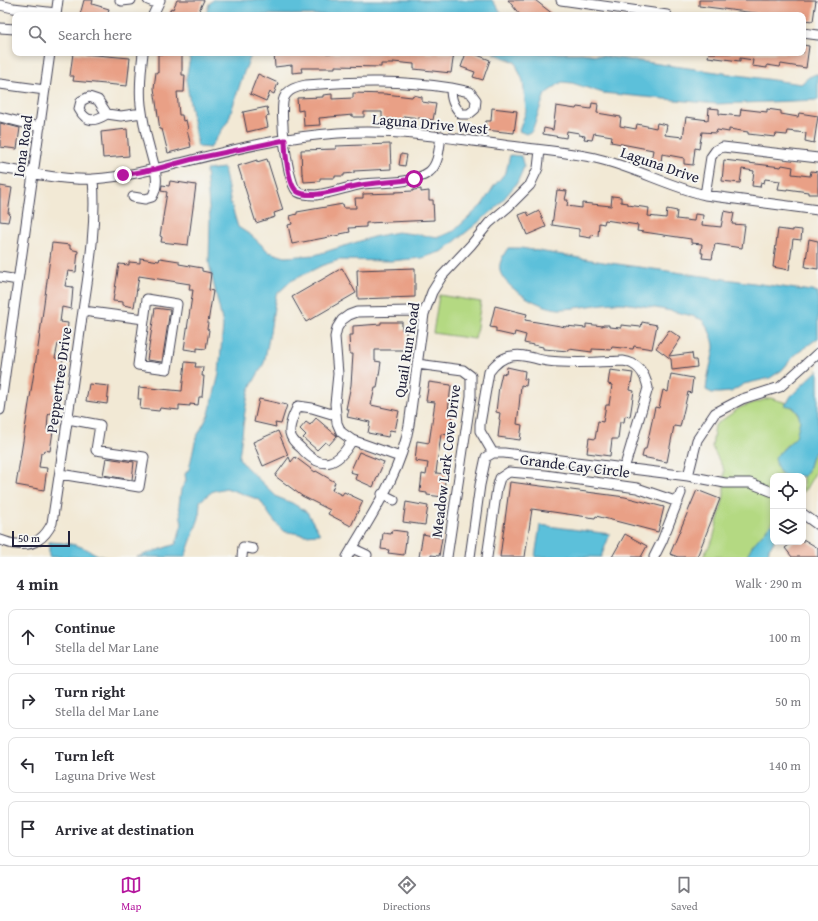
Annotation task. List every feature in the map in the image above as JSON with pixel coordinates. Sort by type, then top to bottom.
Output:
[{"type":"street","points":[[56,12],[58,0]]},
{"type":"street","points":[[120,0],[131,0]]},
{"type":"street","points":[[148,0],[159,2],[154,12]]},
{"type":"street","points":[[562,0],[646,12]]},
{"type":"street","points":[[0,5],[42,12]]},
{"type":"street","points":[[0,28],[12,29]]},
{"type":"street","points":[[806,33],[818,35]]},
{"type":"street","name":"Iona Road","points":[[0,410],[2,375],[18,280],[50,56]]},
{"type":"street","points":[[133,197],[145,199],[152,197],[156,183],[156,169],[150,151],[142,113],[140,80],[143,56]]},
{"type":"street","points":[[441,136],[436,162],[429,172],[423,176],[403,181],[362,184],[314,195],[298,193],[291,184],[282,124],[282,105],[284,97],[289,90],[297,87],[363,81],[420,83],[451,88]]},
{"type":"street","points":[[0,84],[45,90]]},
{"type":"street","points":[[107,114],[121,116],[142,113]]},
{"type":"street","points":[[0,117],[40,127]]},
{"type":"street","name":"Laguna Drive West","points":[[0,168],[66,178],[93,179],[156,169],[193,159],[285,140],[324,134],[363,132],[394,132],[441,136],[540,150]]},
{"type":"street","points":[[705,194],[711,157],[716,150],[723,147],[818,158]]},
{"type":"street","name":"Laguna Drive","points":[[540,150],[577,155],[614,163],[680,188],[705,194],[818,210]]},
{"type":"street","name":"Quail Run Road","points":[[347,557],[382,494],[400,457],[408,434],[424,314],[432,292],[442,276],[489,223],[530,185],[538,168],[540,150]]},
{"type":"street","name":"Peppertree Drive","points":[[0,540],[16,544],[28,544],[40,539],[47,532],[52,523],[68,419],[95,217],[93,179]]},
{"type":"street","points":[[0,277],[18,280]]},
{"type":"street","points":[[147,299],[177,304],[167,369],[138,365],[144,319],[147,299]]},
{"type":"street","points":[[83,311],[144,319]]},
{"type":"street","points":[[400,457],[352,440],[341,432],[335,415],[338,374],[335,337],[337,328],[342,320],[349,315],[367,311],[413,311],[424,314]]},
{"type":"street","points":[[688,476],[697,440],[715,412],[742,399],[780,387],[818,353]]},
{"type":"street","points":[[493,453],[480,431],[480,424],[489,372],[502,359],[520,355],[549,361],[579,363],[623,361],[630,362],[640,369],[644,375],[648,388],[624,469]]},
{"type":"street","name":"Meadow Lark Cove Drive","points":[[417,364],[463,370],[470,376],[471,396],[447,557]]},
{"type":"street","points":[[335,415],[312,408],[298,406],[291,423],[290,433],[294,441],[306,455],[324,463],[334,462],[342,456],[352,440]]},
{"type":"street","points":[[60,474],[139,487],[144,457],[96,450],[100,425],[68,419]]},
{"type":"street","points":[[470,557],[480,485],[486,457],[493,453],[504,453],[688,476],[724,482],[750,484],[770,491]]},
{"type":"street","name":"Grande Cay Circle","points":[[486,557],[496,488],[500,478],[509,472],[545,475],[637,488],[679,498],[654,557]]},
{"type":"street","points":[[382,494],[394,500]]},
{"type":"street","points":[[806,516],[818,525]]},
{"type":"street","points":[[242,557],[243,547],[253,549]]},
{"type":"street","points":[[352,548],[367,555]]},
{"type":"green space","points":[[439,295],[481,302],[475,339],[433,333]]},
{"type":"green space","points":[[770,398],[787,403],[785,404],[794,409],[799,417],[800,427],[796,437],[783,448],[781,452],[779,472],[780,473],[770,473],[770,545],[772,545],[769,548],[768,557],[703,557],[713,539],[724,496],[724,470],[712,447],[715,425],[741,407]]},
{"type":"green space","points":[[818,449],[818,468],[806,489],[806,474],[812,456]]},
{"type":"water","points":[[213,0],[492,0],[501,12],[207,12],[209,4]]},
{"type":"water","points":[[190,56],[251,56],[228,121],[210,148],[199,147],[197,144],[186,79]]},
{"type":"water","points":[[500,56],[603,56],[801,84],[809,77],[816,74],[818,75],[818,100],[717,104],[603,93],[572,83],[562,82],[545,94],[532,131],[526,134],[519,131],[526,111],[523,81],[515,62]]},
{"type":"water","points":[[510,155],[521,156],[524,167],[517,183],[496,208],[443,251],[422,258],[390,261],[339,260],[321,266],[291,281],[276,295],[264,363],[249,390],[239,458],[245,466],[277,497],[292,503],[307,512],[320,534],[305,535],[283,531],[271,517],[260,500],[226,488],[213,491],[200,501],[199,518],[185,557],[137,557],[176,544],[182,524],[179,505],[181,489],[186,481],[185,474],[189,469],[196,438],[209,414],[219,374],[223,325],[209,263],[210,220],[206,170],[224,168],[231,204],[238,227],[252,236],[269,252],[285,257],[315,255],[373,237],[397,232],[439,237],[454,231],[482,205],[494,186],[506,172]]},
{"type":"water","points":[[508,248],[521,248],[603,262],[818,292],[818,338],[795,355],[782,370],[770,378],[744,384],[731,392],[712,393],[706,390],[714,345],[708,329],[702,320],[676,312],[625,303],[559,309],[543,305],[516,291],[503,278],[500,271],[500,265]]},
{"type":"water","points":[[818,370],[818,449],[812,456],[806,474],[782,473],[776,464],[775,457],[796,437],[800,420],[798,413],[793,407],[784,405],[791,396]]},
{"type":"water","points":[[540,525],[610,534],[601,557],[535,557]]},
{"type":"water","points":[[770,525],[770,545],[772,545],[769,548],[768,557],[746,557],[752,546]]},
{"type":"water","points":[[49,542],[76,545],[99,556],[105,557],[49,557]]},
{"type":"building","points":[[84,0],[93,0],[92,4],[109,9],[108,12],[81,12]]},
{"type":"building","points":[[177,0],[204,0],[198,12],[169,12],[171,8],[173,9]]},
{"type":"building","points":[[508,0],[535,0],[550,12],[518,12]]},
{"type":"building","points":[[699,0],[816,0],[813,21],[806,20],[806,12],[747,12],[699,6]]},
{"type":"building","points":[[806,46],[809,46],[806,68],[781,64],[780,67],[767,65],[767,68],[752,66],[753,60],[740,58],[740,61],[708,57],[806,56]]},
{"type":"building","points":[[73,56],[107,56],[130,58],[127,86],[73,81],[74,76],[70,76]]},
{"type":"building","points":[[158,56],[182,56],[182,75],[185,75],[184,92],[177,92],[179,115],[182,115],[183,121],[186,120],[191,147],[168,153],[162,129],[160,130],[154,88],[156,72],[158,73]]},
{"type":"building","points":[[274,56],[454,56],[451,73],[414,69],[414,64],[393,62],[393,64],[381,64],[381,67],[335,66],[335,68],[301,68],[302,72],[292,73],[292,65],[275,67]]},
{"type":"building","points":[[465,56],[480,56],[490,60],[483,80],[473,77],[475,72],[461,67]]},
{"type":"building","points":[[258,74],[278,83],[274,94],[270,92],[266,101],[250,94]]},
{"type":"building","points":[[353,93],[412,97],[413,95],[422,97],[422,102],[436,104],[433,120],[404,116],[404,121],[382,118],[382,112],[364,112],[364,117],[353,117],[353,115],[319,118],[320,125],[304,126],[303,110],[298,111],[297,98],[323,97],[323,95],[332,94],[332,99],[353,98]]},
{"type":"building","points":[[592,103],[598,104],[597,113],[621,117],[620,126],[636,129],[637,124],[656,128],[657,123],[667,125],[665,135],[683,137],[686,117],[708,120],[709,108],[719,109],[719,114],[740,116],[741,109],[767,112],[767,109],[781,111],[781,114],[798,117],[799,113],[818,116],[814,143],[805,141],[806,133],[788,131],[787,135],[776,134],[775,137],[748,134],[748,132],[729,129],[729,132],[717,130],[716,133],[702,132],[699,149],[695,148],[693,165],[684,164],[684,158],[662,154],[661,162],[651,161],[653,150],[611,142],[612,136],[594,133],[592,140],[584,139],[585,136],[579,135],[579,133],[567,131],[566,138],[543,134],[544,128],[553,130],[556,106],[576,109],[577,107],[591,109]]},
{"type":"building","points":[[267,107],[269,116],[266,117],[268,127],[247,132],[243,112]]},
{"type":"building","points":[[492,108],[517,111],[514,133],[485,130],[486,121],[491,121]]},
{"type":"building","points":[[0,123],[20,128],[17,149],[0,147]]},
{"type":"building","points":[[127,129],[129,156],[103,158],[101,132]]},
{"type":"building","points":[[390,144],[391,169],[354,171],[354,173],[344,174],[344,176],[335,176],[335,178],[320,178],[320,181],[304,182],[302,174],[301,150],[336,149],[336,146]]},
{"type":"building","points":[[401,154],[407,155],[405,166],[399,165]]},
{"type":"building","points":[[267,159],[283,210],[274,213],[275,217],[256,223],[238,166],[257,160],[257,162]]},
{"type":"building","points":[[724,160],[781,167],[782,165],[793,167],[792,174],[810,176],[811,171],[818,172],[818,194],[808,194],[808,192],[778,189],[780,181],[765,179],[764,183],[761,182],[760,187],[752,186],[754,171],[742,169],[740,183],[722,181]]},
{"type":"building","points":[[170,181],[196,185],[188,245],[161,242],[162,237],[160,236],[167,192],[161,191],[162,185],[169,186]]},
{"type":"building","points":[[0,186],[12,188],[8,222],[0,221]]},
{"type":"building","points":[[421,189],[421,192],[429,191],[429,200],[433,200],[434,220],[366,223],[366,227],[349,228],[350,232],[340,235],[292,244],[288,225],[292,224],[290,216],[297,214],[297,212],[343,204],[344,208],[356,208],[355,198],[363,198],[363,194],[395,193]]},
{"type":"building","points":[[557,190],[567,191],[565,200],[568,200],[567,206],[582,208],[582,203],[611,206],[612,196],[621,197],[621,202],[628,203],[628,205],[649,208],[648,216],[666,218],[667,209],[677,211],[676,219],[694,221],[695,214],[703,215],[702,225],[721,227],[724,211],[734,213],[732,224],[745,225],[742,248],[715,244],[712,259],[702,258],[702,244],[691,243],[691,239],[637,231],[638,225],[605,220],[604,224],[599,223],[598,236],[591,235],[591,238],[579,236],[579,229],[552,225]]},
{"type":"building","points":[[539,211],[546,227],[527,235],[519,215],[527,212],[529,216]]},
{"type":"building","points":[[778,229],[793,231],[793,229],[802,230],[801,240],[793,239],[789,270],[773,267]]},
{"type":"building","points":[[809,239],[818,241],[818,269],[805,267]]},
{"type":"building","points":[[52,243],[70,245],[70,249],[78,251],[76,272],[68,271],[65,286],[73,287],[71,309],[62,307],[60,322],[68,323],[66,345],[58,344],[55,358],[63,360],[60,381],[55,380],[53,393],[59,394],[56,414],[49,413],[48,416],[47,430],[53,431],[50,451],[44,450],[43,453],[41,453],[39,467],[47,468],[44,490],[16,485],[39,341]]},
{"type":"building","points":[[140,258],[159,261],[160,258],[179,261],[179,264],[202,268],[202,271],[211,273],[209,290],[213,291],[207,329],[209,330],[206,349],[197,348],[197,351],[184,349],[193,290],[189,290],[190,284],[139,276],[134,307],[123,305],[123,302],[113,301],[119,264],[129,265],[129,262],[140,263]]},
{"type":"building","points":[[342,268],[356,293],[306,322],[292,297]]},
{"type":"building","points":[[415,268],[415,297],[358,299],[357,270]]},
{"type":"building","points":[[495,306],[527,314],[525,320],[566,327],[586,328],[586,324],[603,326],[609,325],[609,327],[621,328],[621,325],[641,327],[642,322],[657,325],[652,349],[634,346],[633,349],[612,347],[611,350],[592,349],[592,352],[569,349],[569,351],[543,349],[543,347],[524,343],[526,335],[515,332],[514,336],[496,332],[496,328],[490,327]]},
{"type":"building","points":[[155,308],[170,310],[162,362],[147,360]]},
{"type":"building","points":[[381,322],[402,322],[402,330],[406,330],[406,350],[375,350],[375,361],[381,362],[377,388],[375,388],[371,405],[399,411],[395,431],[390,430],[388,437],[368,433],[370,422],[347,417],[349,409],[346,409],[351,385],[353,354],[350,354],[349,335],[353,335],[353,326],[381,324]]},
{"type":"building","points":[[669,330],[681,338],[669,356],[692,353],[693,360],[696,360],[697,367],[672,370],[671,359],[656,348]]},
{"type":"building","points":[[185,362],[196,363],[195,367],[203,367],[202,376],[204,376],[202,397],[199,397],[198,405],[179,405],[179,410],[160,408],[159,411],[140,409],[141,399],[138,399],[139,387],[182,391]]},
{"type":"building","points":[[507,367],[525,371],[524,379],[527,379],[526,386],[521,385],[517,424],[522,425],[520,440],[498,437],[500,413],[496,412],[499,386],[502,373],[506,374]]},
{"type":"building","points":[[610,370],[633,373],[630,390],[634,391],[630,417],[625,416],[624,422],[620,422],[618,439],[612,439],[610,456],[587,453],[589,438],[595,439],[598,421],[603,422],[606,405],[609,405],[612,385],[608,384]]},
{"type":"building","points":[[671,374],[693,378],[691,393],[688,392],[680,427],[674,426],[667,462],[642,457],[644,449],[646,449],[655,407],[659,408],[663,390],[668,392]]},
{"type":"building","points":[[429,382],[451,385],[448,412],[453,413],[450,435],[441,434],[436,473],[446,474],[443,497],[427,495],[427,493],[420,492],[422,474],[426,475],[428,463],[415,461],[417,441],[429,443],[435,402],[426,401]]},
{"type":"building","points":[[89,384],[109,386],[107,404],[86,401]]},
{"type":"building","points":[[259,399],[287,405],[281,424],[275,423],[276,427],[254,422]]},
{"type":"building","points":[[316,418],[337,436],[329,445],[325,442],[317,450],[303,438],[306,435],[300,429],[306,422],[310,425]]},
{"type":"building","points":[[278,431],[288,455],[263,466],[253,442]]},
{"type":"building","points":[[359,452],[384,462],[373,487],[355,479],[357,474],[350,472]]},
{"type":"building","points":[[289,457],[291,462],[295,457],[315,472],[316,471],[335,482],[332,490],[342,495],[344,492],[363,501],[351,526],[328,514],[330,510],[302,496],[275,476]]},
{"type":"building","points":[[106,458],[134,462],[132,480],[103,475]]},
{"type":"building","points":[[510,482],[625,497],[664,507],[658,532],[596,516],[595,518],[532,509],[525,557],[500,557]]},
{"type":"building","points":[[697,490],[720,499],[697,557],[678,557],[670,554]]},
{"type":"building","points":[[406,502],[428,506],[425,525],[403,522]]},
{"type":"building","points":[[392,530],[407,532],[404,555],[388,553],[389,550],[381,549],[383,533],[391,534]]},
{"type":"building","points":[[423,534],[442,538],[439,556],[431,555],[431,557],[419,557]]},
{"type":"building","points":[[625,534],[647,546],[641,557],[612,557]]},
{"type":"building","points":[[806,541],[818,548],[818,557],[792,557],[785,548],[789,545],[806,545]]},
{"type":"route","points":[[123,175],[285,140],[291,184],[298,193],[306,195],[324,194],[362,184],[414,179]]}]
